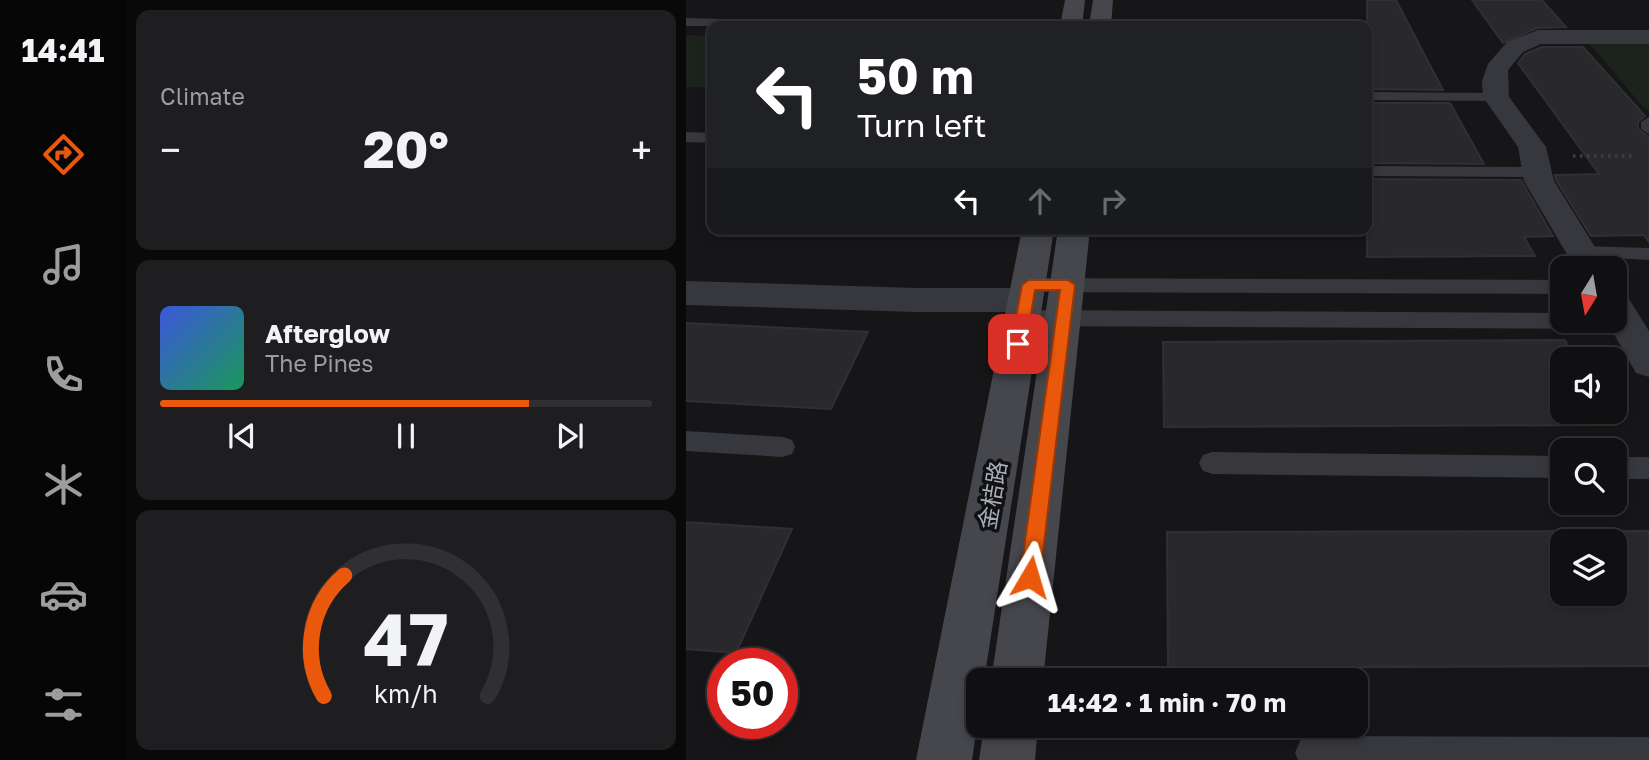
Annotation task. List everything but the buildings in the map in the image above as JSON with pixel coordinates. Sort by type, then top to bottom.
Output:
[{"type":"main road","points":[[1072,21],[1075,0]]},
{"type":"main road","points":[[1101,21],[1103,0]]},
{"type":"main road","name":"金桔路","points":[[944,760],[1042,301],[1038,235]]},
{"type":"main road","points":[[1018,668],[1042,301],[1071,235]]},
{"type":"main road","points":[[1007,760],[1010,738]]},
{"type":"street","points":[[1585,256],[1535,163],[1532,147],[1496,97],[1496,69],[1515,47],[1531,39],[1564,35],[1649,37]]},
{"type":"street","points":[[686,293],[1042,301]]},
{"type":"street","points":[[1628,327],[1649,363]]},
{"type":"lane","points":[[686,22],[707,23]]},
{"type":"lane","points":[[1372,96],[1496,97]]},
{"type":"lane","points":[[1649,122],[1649,129]]},
{"type":"lane","points":[[686,137],[707,138]]},
{"type":"lane","points":[[1372,171],[1535,163]]},
{"type":"lane","points":[[1628,256],[1649,254]]},
{"type":"lane","points":[[1042,301],[1550,287]]},
{"type":"lane","points":[[1042,301],[1550,312]]},
{"type":"lane","points":[[686,441],[783,447]]},
{"type":"lane","points":[[1212,463],[1550,467]]},
{"type":"lane","points":[[1627,468],[1649,468]]},
{"type":"lane","points":[[1312,753],[1649,754]]},
{"type":"path","points":[[1535,163],[1638,155]]},
{"type":"shaded area","points":[[686,35],[707,36],[707,87],[686,87]]},
{"type":"shaded area","points":[[1585,38],[1649,42],[1649,110],[1645,109]]},
{"type":"route","points":[[1018,344],[1029,285],[1068,285],[1030,577]]}]
